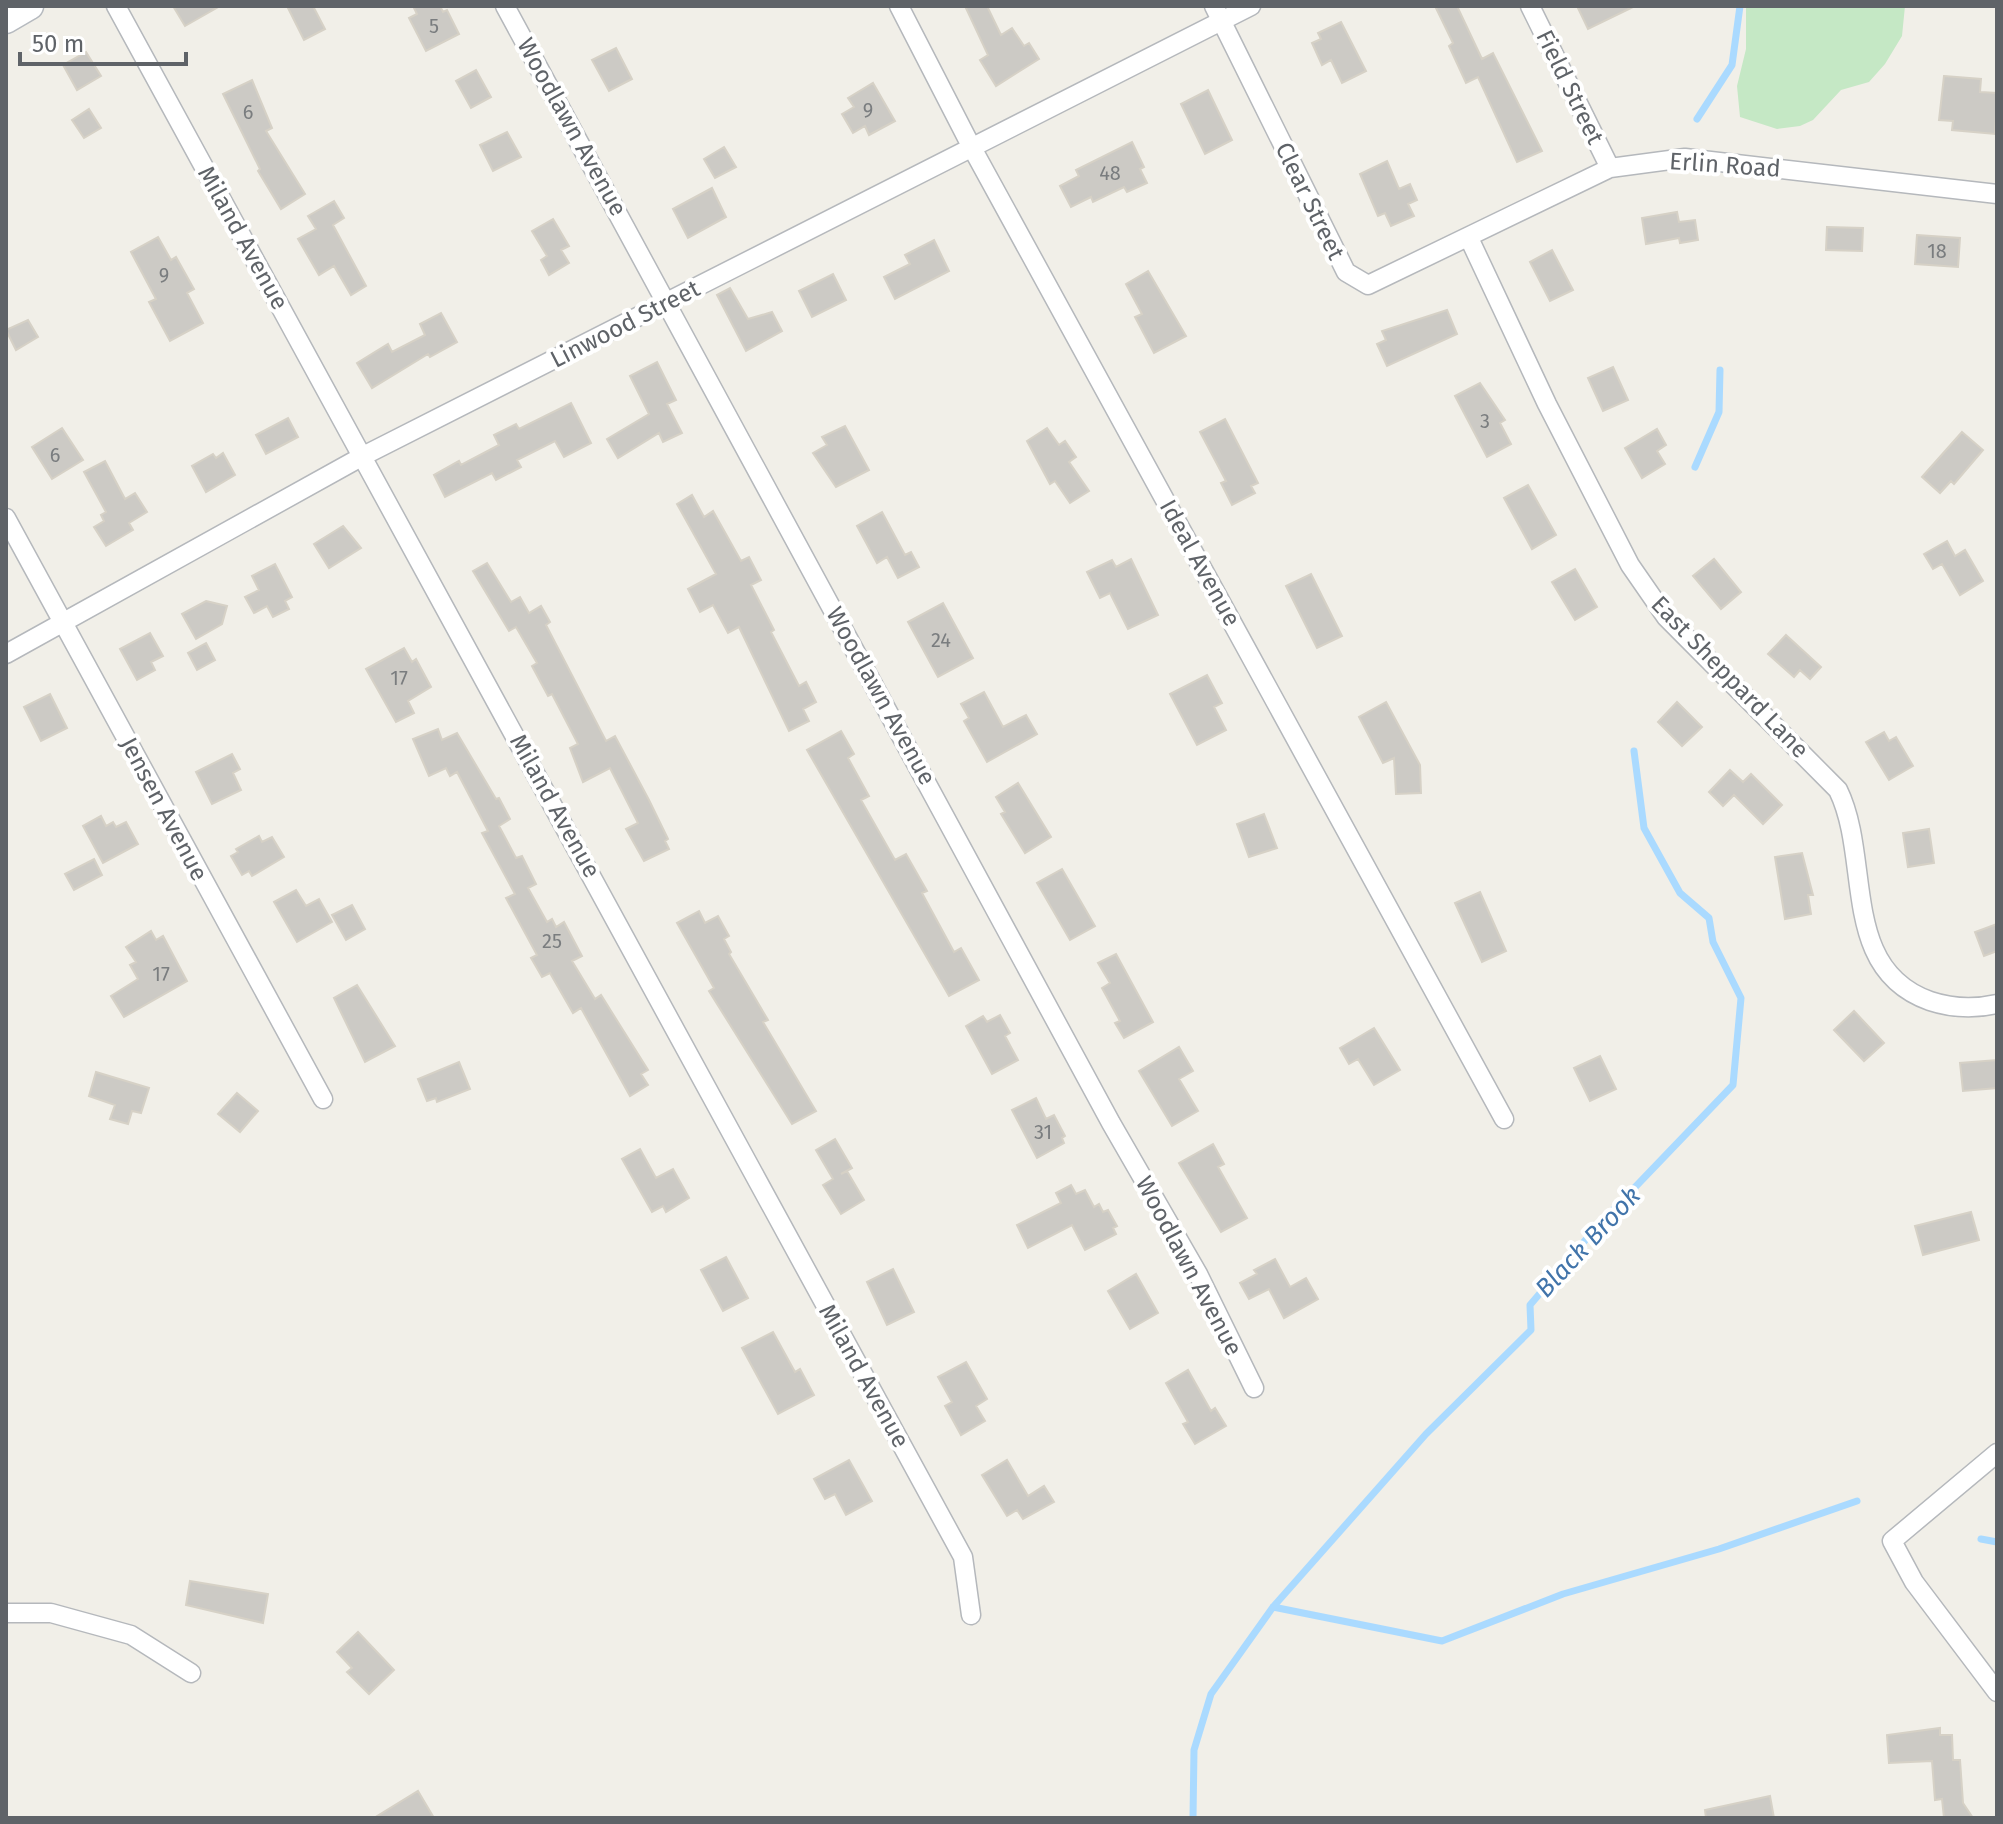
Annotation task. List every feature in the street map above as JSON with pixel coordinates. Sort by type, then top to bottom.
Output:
[{"type":"street","points":[[6,20],[30,6]]},
{"type":"street","name":"Miland Avenue","points":[[116,6],[963,1557],[971,1615]]},
{"type":"street","name":"Woodlawn Avenue","points":[[505,6],[1111,1123],[1198,1274],[1254,1388]]},
{"type":"street","name":"Ideal Avenue","points":[[899,6],[971,146],[1504,1119]]},
{"type":"street","name":"Linwood Street","points":[[6,654],[363,456],[668,303],[1218,14],[1251,6]]},
{"type":"street","name":"Field Street","points":[[1530,6],[1610,168]]},
{"type":"street","name":"Clear Street","points":[[1218,14],[1350,277],[1368,285],[1379,282],[1469,238]]},
{"type":"street","name":"Erlin Road","points":[[1469,238],[1610,168],[1685,158],[1997,194]]},
{"type":"street","name":"East Sheppard Lane","points":[[1469,238],[1547,404],[1639,578],[1666,617],[1838,790],[1848,815],[1866,932],[1888,973],[1913,995],[1937,1003],[1958,1007],[1997,1004]]},
{"type":"street","name":"Jensen Avenue","points":[[6,518],[323,1099]]},
{"type":"street","points":[[1997,1453],[1892,1541],[1914,1582],[1997,1692]]},
{"type":"street","points":[[6,1613],[51,1613],[131,1635],[191,1673]]},
{"type":"green space","points":[[1746,6],[1905,6],[1902,36],[1885,64],[1869,82],[1841,90],[1813,120],[1800,126],[1777,129],[1740,117],[1737,86],[1746,49]]},
{"type":"building","points":[[173,6],[220,6],[185,26]]},
{"type":"building","points":[[287,6],[313,6],[325,29],[304,40]]},
{"type":"building","points":[[413,6],[440,6],[443,12],[447,10],[459,34],[426,51],[409,18],[417,14]]},
{"type":"building","points":[[965,6],[987,6],[1001,35],[1012,28],[1024,46],[1029,43],[1039,59],[996,86],[980,60],[988,55]]},
{"type":"building","points":[[1435,6],[1457,6],[1482,59],[1493,53],[1542,151],[1517,162],[1478,77],[1466,83],[1449,46],[1453,43]]},
{"type":"building","points":[[1577,6],[1635,6],[1588,29]]},
{"type":"building","points":[[1341,22],[1366,71],[1342,83],[1331,60],[1322,65],[1312,43],[1321,39],[1318,33]]},
{"type":"building","points":[[616,48],[632,79],[609,91],[592,60]]},
{"type":"building","points":[[86,52],[101,76],[77,90],[63,65]]},
{"type":"building","points":[[476,70],[491,97],[471,108],[456,81]]},
{"type":"building","points":[[1944,76],[1981,79],[1980,92],[1997,93],[1995,134],[1952,130],[1953,121],[1939,120]]},
{"type":"building","points":[[252,80],[272,128],[266,131],[305,194],[281,209],[258,171],[260,169],[223,94]]},
{"type":"building","points":[[873,83],[895,121],[869,135],[865,126],[853,133],[842,114],[854,107],[848,98]]},
{"type":"building","points":[[1208,90],[1232,140],[1205,154],[1181,104]]},
{"type":"building","points":[[89,109],[101,128],[84,138],[72,120]]},
{"type":"building","points":[[507,132],[521,157],[493,171],[480,145]]},
{"type":"building","points":[[1132,142],[1144,167],[1140,169],[1147,183],[1127,192],[1124,187],[1093,202],[1091,197],[1071,207],[1060,186],[1079,176],[1076,170]]},
{"type":"building","points":[[724,147],[736,167],[715,178],[704,159]]},
{"type":"building","points":[[1387,161],[1399,189],[1410,184],[1417,200],[1408,204],[1414,216],[1391,226],[1385,213],[1378,216],[1360,174]]},
{"type":"building","points":[[712,188],[726,217],[688,238],[673,209]]},
{"type":"building","points":[[334,201],[344,218],[333,225],[366,286],[351,295],[334,266],[319,275],[298,239],[316,229],[308,216]]},
{"type":"building","points":[[1677,212],[1679,222],[1695,220],[1698,240],[1680,243],[1679,238],[1646,244],[1642,218]]},
{"type":"building","points":[[553,219],[569,246],[561,250],[569,263],[549,275],[541,260],[547,256],[532,231]]},
{"type":"building","points":[[1827,227],[1863,228],[1862,251],[1826,250]]},
{"type":"building","points":[[1917,235],[1960,238],[1958,267],[1915,264]]},
{"type":"building","points":[[158,237],[171,260],[176,257],[194,289],[187,293],[203,323],[170,341],[149,302],[156,299],[131,252]]},
{"type":"building","points":[[934,240],[949,271],[895,299],[884,277],[910,264],[905,255]]},
{"type":"building","points":[[1552,250],[1573,290],[1550,301],[1530,262]]},
{"type":"building","points":[[1148,271],[1186,336],[1154,353],[1135,317],[1142,314],[1126,284]]},
{"type":"building","points":[[833,274],[846,300],[812,317],[799,291]]},
{"type":"building","points":[[730,288],[748,319],[772,312],[782,331],[746,351],[717,295]]},
{"type":"building","points":[[1447,310],[1457,334],[1387,366],[1377,344],[1386,340],[1382,331]]},
{"type":"building","points":[[441,313],[457,342],[430,357],[428,354],[372,388],[357,363],[388,344],[392,352],[425,335],[420,324]]},
{"type":"building","points":[[28,320],[38,337],[16,350],[6,330]]},
{"type":"building","points":[[657,362],[676,400],[667,404],[682,433],[663,442],[659,433],[618,458],[607,439],[649,414],[630,376]]},
{"type":"building","points":[[1613,367],[1628,400],[1603,411],[1588,378]]},
{"type":"building","points":[[1480,383],[1505,420],[1500,423],[1511,444],[1487,457],[1455,396]]},
{"type":"building","points":[[571,403],[591,443],[564,457],[555,441],[517,460],[521,467],[496,480],[492,473],[445,497],[434,475],[499,445],[494,435],[516,424],[519,429]]},
{"type":"building","points":[[288,418],[298,437],[266,454],[256,435]]},
{"type":"building","points":[[1225,419],[1258,483],[1251,486],[1255,493],[1232,505],[1221,483],[1226,481],[1200,432]]},
{"type":"building","points":[[845,426],[869,470],[836,487],[813,453],[827,445],[822,437]]},
{"type":"building","points":[[62,428],[83,460],[52,479],[32,447]]},
{"type":"building","points":[[1047,428],[1059,445],[1065,441],[1076,457],[1069,462],[1089,491],[1070,503],[1055,481],[1050,484],[1027,441]]},
{"type":"building","points":[[1657,429],[1666,445],[1657,451],[1665,464],[1642,478],[1625,448]]},
{"type":"building","points":[[1962,432],[1983,450],[1954,484],[1951,481],[1940,493],[1922,477]]},
{"type":"building","points":[[223,453],[235,475],[206,492],[192,466],[213,454],[216,458]]},
{"type":"building","points":[[105,461],[125,499],[135,493],[147,512],[129,523],[133,530],[106,546],[94,527],[104,521],[101,515],[106,512],[84,472]]},
{"type":"building","points":[[1528,485],[1556,535],[1532,549],[1504,498]]},
{"type":"building","points":[[692,495],[704,517],[713,511],[741,561],[749,557],[761,580],[751,585],[774,630],[771,632],[799,686],[806,682],[816,702],[803,709],[809,721],[789,731],[739,627],[728,633],[713,605],[700,612],[688,589],[716,574],[677,504]]},
{"type":"building","points":[[882,512],[905,555],[911,552],[919,567],[898,578],[887,557],[877,563],[857,526]]},
{"type":"building","points":[[343,526],[361,548],[329,568],[314,544]]},
{"type":"building","points":[[1947,541],[1955,556],[1965,550],[1983,581],[1960,595],[1942,564],[1933,569],[1924,554]]},
{"type":"building","points":[[1131,559],[1158,615],[1128,629],[1110,593],[1100,598],[1087,572],[1112,560],[1116,567]]},
{"type":"building","points":[[1714,559],[1741,592],[1721,609],[1693,576]]},
{"type":"building","points":[[487,563],[511,602],[520,597],[529,613],[541,606],[550,622],[546,625],[606,741],[615,736],[668,839],[665,841],[669,849],[644,861],[626,829],[638,823],[610,768],[583,782],[570,748],[578,744],[552,694],[548,696],[532,666],[537,663],[516,627],[509,631],[473,571]]},
{"type":"building","points":[[275,564],[292,597],[285,601],[289,609],[273,617],[267,606],[254,613],[245,597],[259,590],[252,576]]},
{"type":"building","points":[[1575,569],[1597,607],[1575,620],[1552,582]]},
{"type":"building","points":[[1311,574],[1342,636],[1317,648],[1286,586]]},
{"type":"building","points":[[206,601],[227,606],[222,624],[196,639],[182,614]]},
{"type":"building","points":[[943,603],[973,658],[938,677],[908,622]]},
{"type":"building","points":[[150,633],[163,656],[151,662],[155,670],[137,680],[120,649]]},
{"type":"building","points":[[1786,635],[1821,667],[1810,679],[1800,670],[1794,677],[1768,654]]},
{"type":"building","points":[[206,643],[215,660],[197,670],[188,653]]},
{"type":"building","points":[[404,648],[412,662],[416,659],[431,687],[408,701],[414,713],[396,722],[366,669]]},
{"type":"building","points":[[1207,675],[1222,703],[1214,707],[1226,730],[1197,745],[1170,694]]},
{"type":"building","points":[[984,692],[1003,727],[1026,715],[1037,734],[987,762],[964,721],[969,718],[961,704]]},
{"type":"building","points":[[50,694],[67,728],[41,741],[24,707]]},
{"type":"building","points":[[1386,702],[1420,765],[1421,793],[1396,794],[1394,758],[1383,763],[1359,717]]},
{"type":"building","points":[[1677,702],[1702,727],[1682,746],[1658,722]]},
{"type":"building","points":[[438,729],[442,740],[457,733],[496,799],[499,798],[510,819],[499,826],[516,858],[522,856],[536,884],[528,888],[547,922],[552,919],[556,927],[564,922],[582,956],[572,961],[595,999],[601,995],[648,1070],[641,1074],[648,1085],[630,1096],[581,1008],[573,1013],[550,973],[542,977],[531,958],[537,955],[506,898],[515,894],[482,833],[488,831],[457,772],[450,776],[446,768],[429,776],[413,739]]},
{"type":"building","points":[[841,731],[854,754],[848,758],[869,796],[861,800],[895,860],[906,854],[927,891],[922,893],[954,952],[961,948],[979,980],[949,996],[807,750]]},
{"type":"building","points":[[1884,732],[1889,741],[1896,737],[1913,766],[1889,780],[1866,742]]},
{"type":"building","points":[[232,754],[240,769],[233,773],[241,790],[212,804],[196,772]]},
{"type":"building","points":[[1730,770],[1743,782],[1751,774],[1782,805],[1763,824],[1734,795],[1723,806],[1709,792]]},
{"type":"building","points":[[1018,783],[1051,837],[1025,853],[1001,814],[1005,812],[996,797]]},
{"type":"building","points":[[1264,814],[1277,848],[1249,857],[1237,824]]},
{"type":"building","points":[[101,816],[106,826],[113,822],[116,827],[126,822],[138,844],[103,863],[83,826]]},
{"type":"building","points":[[1929,829],[1934,863],[1908,867],[1903,833]]},
{"type":"building","points":[[259,836],[262,842],[272,837],[284,857],[252,876],[249,871],[242,875],[231,856],[238,852],[236,849]]},
{"type":"building","points":[[1802,853],[1813,895],[1808,895],[1811,914],[1785,919],[1775,857]]},
{"type":"building","points":[[94,859],[102,875],[74,890],[65,874]]},
{"type":"building","points":[[1062,869],[1095,926],[1070,940],[1037,883]]},
{"type":"building","points":[[296,890],[306,906],[319,899],[332,922],[297,942],[274,902]]},
{"type":"building","points":[[1480,892],[1506,951],[1482,962],[1455,903]]},
{"type":"building","points":[[352,905],[365,929],[346,940],[332,915]]},
{"type":"building","points":[[699,911],[705,923],[718,916],[729,936],[724,939],[731,952],[729,954],[768,1020],[763,1022],[816,1111],[792,1124],[709,991],[714,988],[677,923]]},
{"type":"building","points":[[1997,924],[1997,951],[1984,956],[1975,932]]},
{"type":"building","points":[[151,931],[156,940],[163,936],[187,981],[124,1017],[111,996],[138,979],[130,965],[136,962],[126,947]]},
{"type":"building","points":[[1116,954],[1153,1022],[1124,1038],[1115,1023],[1120,1021],[1102,988],[1110,983],[1098,963]]},
{"type":"building","points":[[357,985],[395,1046],[365,1062],[334,998]]},
{"type":"building","points":[[1854,1011],[1884,1043],[1864,1061],[1834,1030]]},
{"type":"building","points":[[1000,1015],[1010,1033],[1005,1036],[1018,1060],[992,1074],[966,1026],[983,1016],[987,1022]]},
{"type":"building","points":[[1374,1028],[1400,1070],[1374,1085],[1358,1059],[1349,1064],[1340,1048]]},
{"type":"building","points":[[1179,1047],[1193,1071],[1179,1079],[1198,1111],[1172,1126],[1139,1071]]},
{"type":"building","points":[[1600,1056],[1616,1089],[1590,1101],[1574,1068]]},
{"type":"building","points":[[1997,1060],[1997,1088],[1963,1091],[1960,1063]]},
{"type":"building","points":[[459,1062],[470,1089],[437,1102],[436,1098],[427,1101],[418,1079]]},
{"type":"building","points":[[96,1072],[149,1088],[141,1113],[132,1111],[128,1124],[110,1119],[115,1105],[89,1096]]},
{"type":"building","points":[[237,1093],[258,1111],[240,1132],[218,1114]]},
{"type":"building","points":[[1036,1098],[1046,1119],[1054,1115],[1065,1136],[1062,1138],[1064,1143],[1037,1158],[1012,1110]]},
{"type":"building","points":[[835,1139],[852,1168],[841,1174],[847,1171],[864,1200],[841,1214],[823,1185],[833,1179],[816,1150]]},
{"type":"building","points":[[1213,1144],[1224,1164],[1218,1167],[1247,1218],[1221,1232],[1179,1163]]},
{"type":"building","points":[[640,1149],[656,1178],[673,1169],[689,1198],[666,1212],[663,1206],[652,1212],[622,1159]]},
{"type":"building","points":[[1071,1185],[1076,1194],[1085,1190],[1094,1207],[1099,1204],[1103,1212],[1108,1210],[1117,1226],[1113,1228],[1116,1234],[1085,1250],[1072,1225],[1028,1248],[1017,1225],[1061,1203],[1056,1193]]},
{"type":"building","points":[[1971,1212],[1979,1240],[1923,1255],[1915,1226]]},
{"type":"building","points":[[726,1257],[748,1298],[723,1311],[701,1270]]},
{"type":"building","points":[[1275,1259],[1290,1287],[1306,1278],[1318,1299],[1284,1318],[1269,1289],[1249,1299],[1240,1283],[1257,1274],[1254,1270]]},
{"type":"building","points":[[893,1269],[914,1312],[887,1325],[867,1282]]},
{"type":"building","points":[[1136,1274],[1158,1313],[1130,1329],[1108,1291]]},
{"type":"building","points":[[773,1332],[795,1372],[800,1369],[814,1395],[778,1414],[742,1348]]},
{"type":"building","points":[[966,1362],[987,1399],[976,1406],[985,1421],[961,1435],[945,1406],[952,1402],[938,1377]]},
{"type":"building","points":[[1188,1370],[1211,1411],[1215,1408],[1226,1426],[1195,1444],[1183,1424],[1188,1422],[1166,1383]]},
{"type":"building","points":[[849,1460],[872,1501],[846,1515],[835,1494],[825,1499],[814,1479]]},
{"type":"building","points":[[1007,1460],[1028,1496],[1044,1486],[1054,1502],[1023,1519],[1017,1510],[1007,1516],[982,1475]]},
{"type":"building","points":[[190,1581],[268,1594],[263,1623],[186,1605]]},
{"type":"building","points":[[358,1632],[394,1670],[369,1694],[347,1672],[352,1668],[337,1652]]},
{"type":"building","points":[[1940,1728],[1940,1735],[1952,1735],[1953,1760],[1960,1760],[1963,1803],[1973,1818],[1944,1818],[1942,1799],[1935,1800],[1932,1761],[1889,1763],[1887,1735]]},
{"type":"building","points":[[418,1791],[434,1818],[374,1818]]},
{"type":"building","points":[[1770,1796],[1774,1818],[1706,1818],[1705,1810]]},
{"type":"waterway","name":"Black Brook","points":[[1697,119],[1732,65],[1740,6]]},
{"type":"waterway","name":"Black Brook","points":[[1695,467],[1719,412],[1720,370]]},
{"type":"waterway","name":"Black Brook","points":[[1193,1818],[1194,1750],[1211,1694],[1273,1607],[1426,1434],[1531,1330],[1530,1305],[1594,1230],[1733,1085],[1741,998],[1713,942],[1709,918],[1680,893],[1644,828],[1634,751]]},
{"type":"waterway","points":[[1273,1607],[1442,1641],[1563,1594],[1719,1549],[1857,1501]]},
{"type":"waterway","points":[[1981,1539],[1997,1542]]}]
